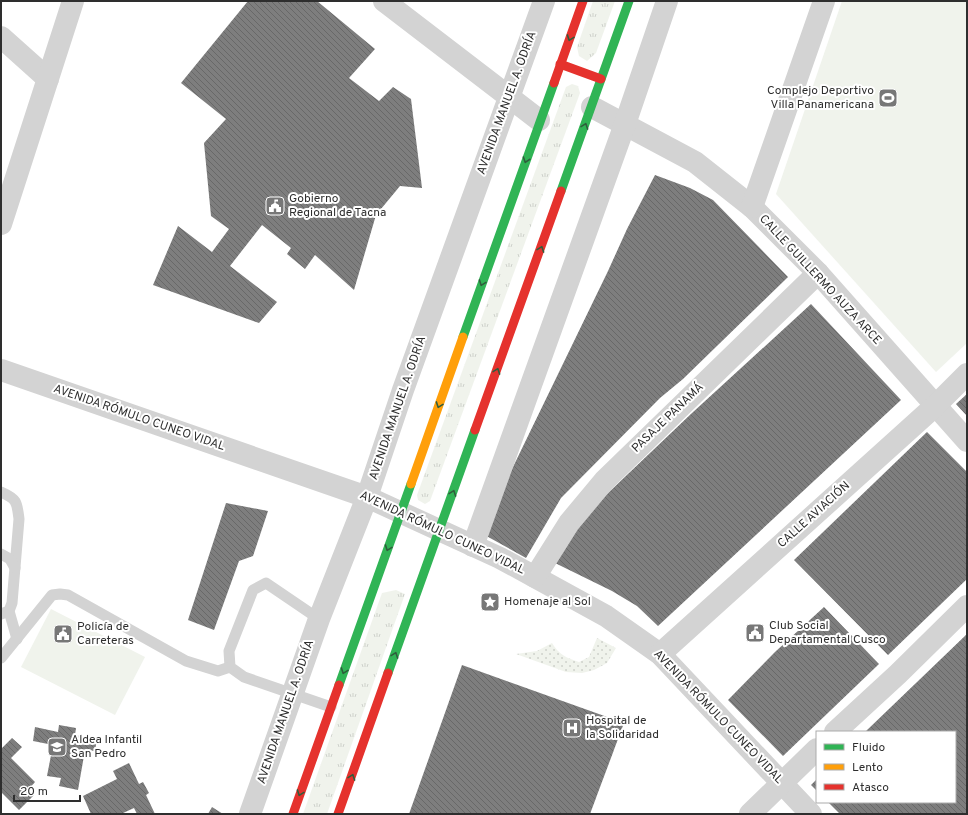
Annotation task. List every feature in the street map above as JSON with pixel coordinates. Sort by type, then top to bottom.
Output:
[{"type":"highway","points":[[293,814],[583,1]]},
{"type":"highway","points":[[338,814],[629,1]]},
{"type":"highway","points":[[560,64],[601,79]]},
{"type":"street","points":[[1,224],[73,1]]},
{"type":"street","points":[[385,1],[509,98],[540,120]]},
{"type":"street","name":"AVENIDA MANUEL A. ODRÍA","points":[[250,814],[319,619],[367,497],[403,390],[544,1]]},
{"type":"street","points":[[473,546],[626,124],[667,1]]},
{"type":"street","points":[[752,207],[824,1]]},
{"type":"street","points":[[1,37],[48,78]]},
{"type":"street","name":"CALLE GUILLERMO AUZA ARCE","points":[[592,107],[696,162],[752,207],[818,273],[967,441]]},
{"type":"street","name":"PASAJE PANAMÁ","points":[[535,577],[569,523],[604,481],[818,273]]},
{"type":"street","name":"AVENIDA RÓMULO CUNEO VIDAL","points":[[1,370],[367,497],[440,530],[535,577],[606,616],[660,654],[811,814]]},
{"type":"street","name":"CALLE AVIACIÓN","points":[[660,654],[935,406],[967,374]]},
{"type":"street","points":[[836,731],[898,674],[967,606]]},
{"type":"street","points":[[750,814],[816,750]]},
{"type":"lane","points":[[1,492],[12,497],[17,505],[19,519],[12,603],[5,612],[16,639]]},
{"type":"lane","points":[[15,568],[10,559],[1,552],[12,547],[17,539]]},
{"type":"lane","points":[[230,667],[229,651],[253,590],[266,583],[319,619]]},
{"type":"lane","points":[[1,658],[52,595],[60,594],[68,595],[186,661],[218,671],[230,667]]},
{"type":"lane","points":[[230,667],[244,676],[331,707]]},
{"type":"green space","points":[[593,1],[615,1],[596,53],[587,61],[579,56],[577,47]]},
{"type":"green space","name":"Complejo Deportivo Villa Panamericana","points":[[842,1],[967,1],[967,343],[936,372],[776,194]]},
{"type":"green space","points":[[572,84],[578,86],[580,93],[430,501],[425,504],[418,500],[417,495],[566,87]]},
{"type":"green space","points":[[396,590],[405,594],[327,814],[303,814],[382,593]]},
{"type":"green space","points":[[51,609],[145,657],[115,715],[21,667]]},
{"type":"green space","points":[[597,638],[616,648],[607,663],[594,670],[582,673],[566,672],[516,654],[537,651],[552,643],[564,656],[579,662],[589,657]]},
{"type":"building","name":"Gobierno Regional de Tacna","points":[[248,1],[317,1],[375,49],[349,78],[379,101],[393,87],[411,99],[422,188],[400,186],[376,215],[354,290],[315,255],[305,269],[287,254],[291,248],[262,225],[230,266],[277,302],[259,323],[153,285],[178,226],[212,252],[229,229],[211,216],[204,143],[226,119],[181,83]]},
{"type":"building","points":[[655,175],[690,188],[713,200],[788,277],[683,379],[660,398],[561,498],[526,558],[481,533],[627,229]]},
{"type":"building","points":[[811,304],[901,400],[658,626],[637,606],[612,591],[555,563],[587,513],[692,413]]},
{"type":"building","points":[[967,394],[967,416],[956,404]]},
{"type":"building","points":[[927,432],[967,472],[967,579],[888,655],[794,560]]},
{"type":"building","points":[[226,503],[268,511],[253,556],[239,561],[214,630],[188,620]]},
{"type":"building","points":[[824,607],[879,664],[783,756],[728,700],[775,652]]},
{"type":"building","points":[[967,634],[967,814],[840,814],[829,803],[956,803],[956,731],[866,731]]},
{"type":"building","name":"Hospital de la Solidaridad","points":[[462,665],[624,723],[590,814],[409,814]]},
{"type":"building","points":[[59,725],[76,728],[75,735],[97,739],[95,751],[85,750],[78,790],[59,786],[61,778],[47,776],[53,745],[33,741],[35,727],[58,732]]},
{"type":"building","points":[[12,738],[22,747],[11,758],[35,782],[28,790],[34,795],[19,810],[1,792],[1,749]]},
{"type":"building","points":[[129,763],[139,784],[143,782],[149,793],[146,795],[155,814],[137,814],[134,808],[121,814],[91,814],[83,796],[117,779],[113,771]]},
{"type":"building","points":[[816,780],[816,790],[811,785]]},
{"type":"building","points":[[212,807],[223,814],[208,814]]},
{"type":"traffic: fast","points":[[561,191],[629,1]]},
{"type":"traffic: fast","points":[[463,337],[554,83]]},
{"type":"traffic: fast","points":[[388,673],[475,430]]},
{"type":"traffic: fast","points":[[339,685],[411,484]]},
{"type":"traffic: slow","points":[[411,484],[463,337]]},
{"type":"traffic: jam","points":[[554,83],[583,1]]},
{"type":"traffic: jam","points":[[560,64],[601,79]]},
{"type":"traffic: jam","points":[[475,430],[561,191]]},
{"type":"traffic: jam","points":[[338,814],[388,673]]},
{"type":"traffic: jam","points":[[293,814],[339,685]]},
{"type":"place","name":"Complejo Deportivo Villa Panamericana","points":[[888,98]]},
{"type":"place","name":"Gobierno Regional de Tacna","points":[[275,206]]},
{"type":"place","name":"Homenaje al Sol","points":[[490,602]]},
{"type":"place","name":"Club Social Departamental Cusco","points":[[755,633]]},
{"type":"place","name":"Policía de Carreteras","points":[[63,634]]},
{"type":"place","name":"Hospital de la Solidaridad","points":[[572,728]]},
{"type":"place","name":"Aldea Infantil San Pedro","points":[[57,747]]}]
